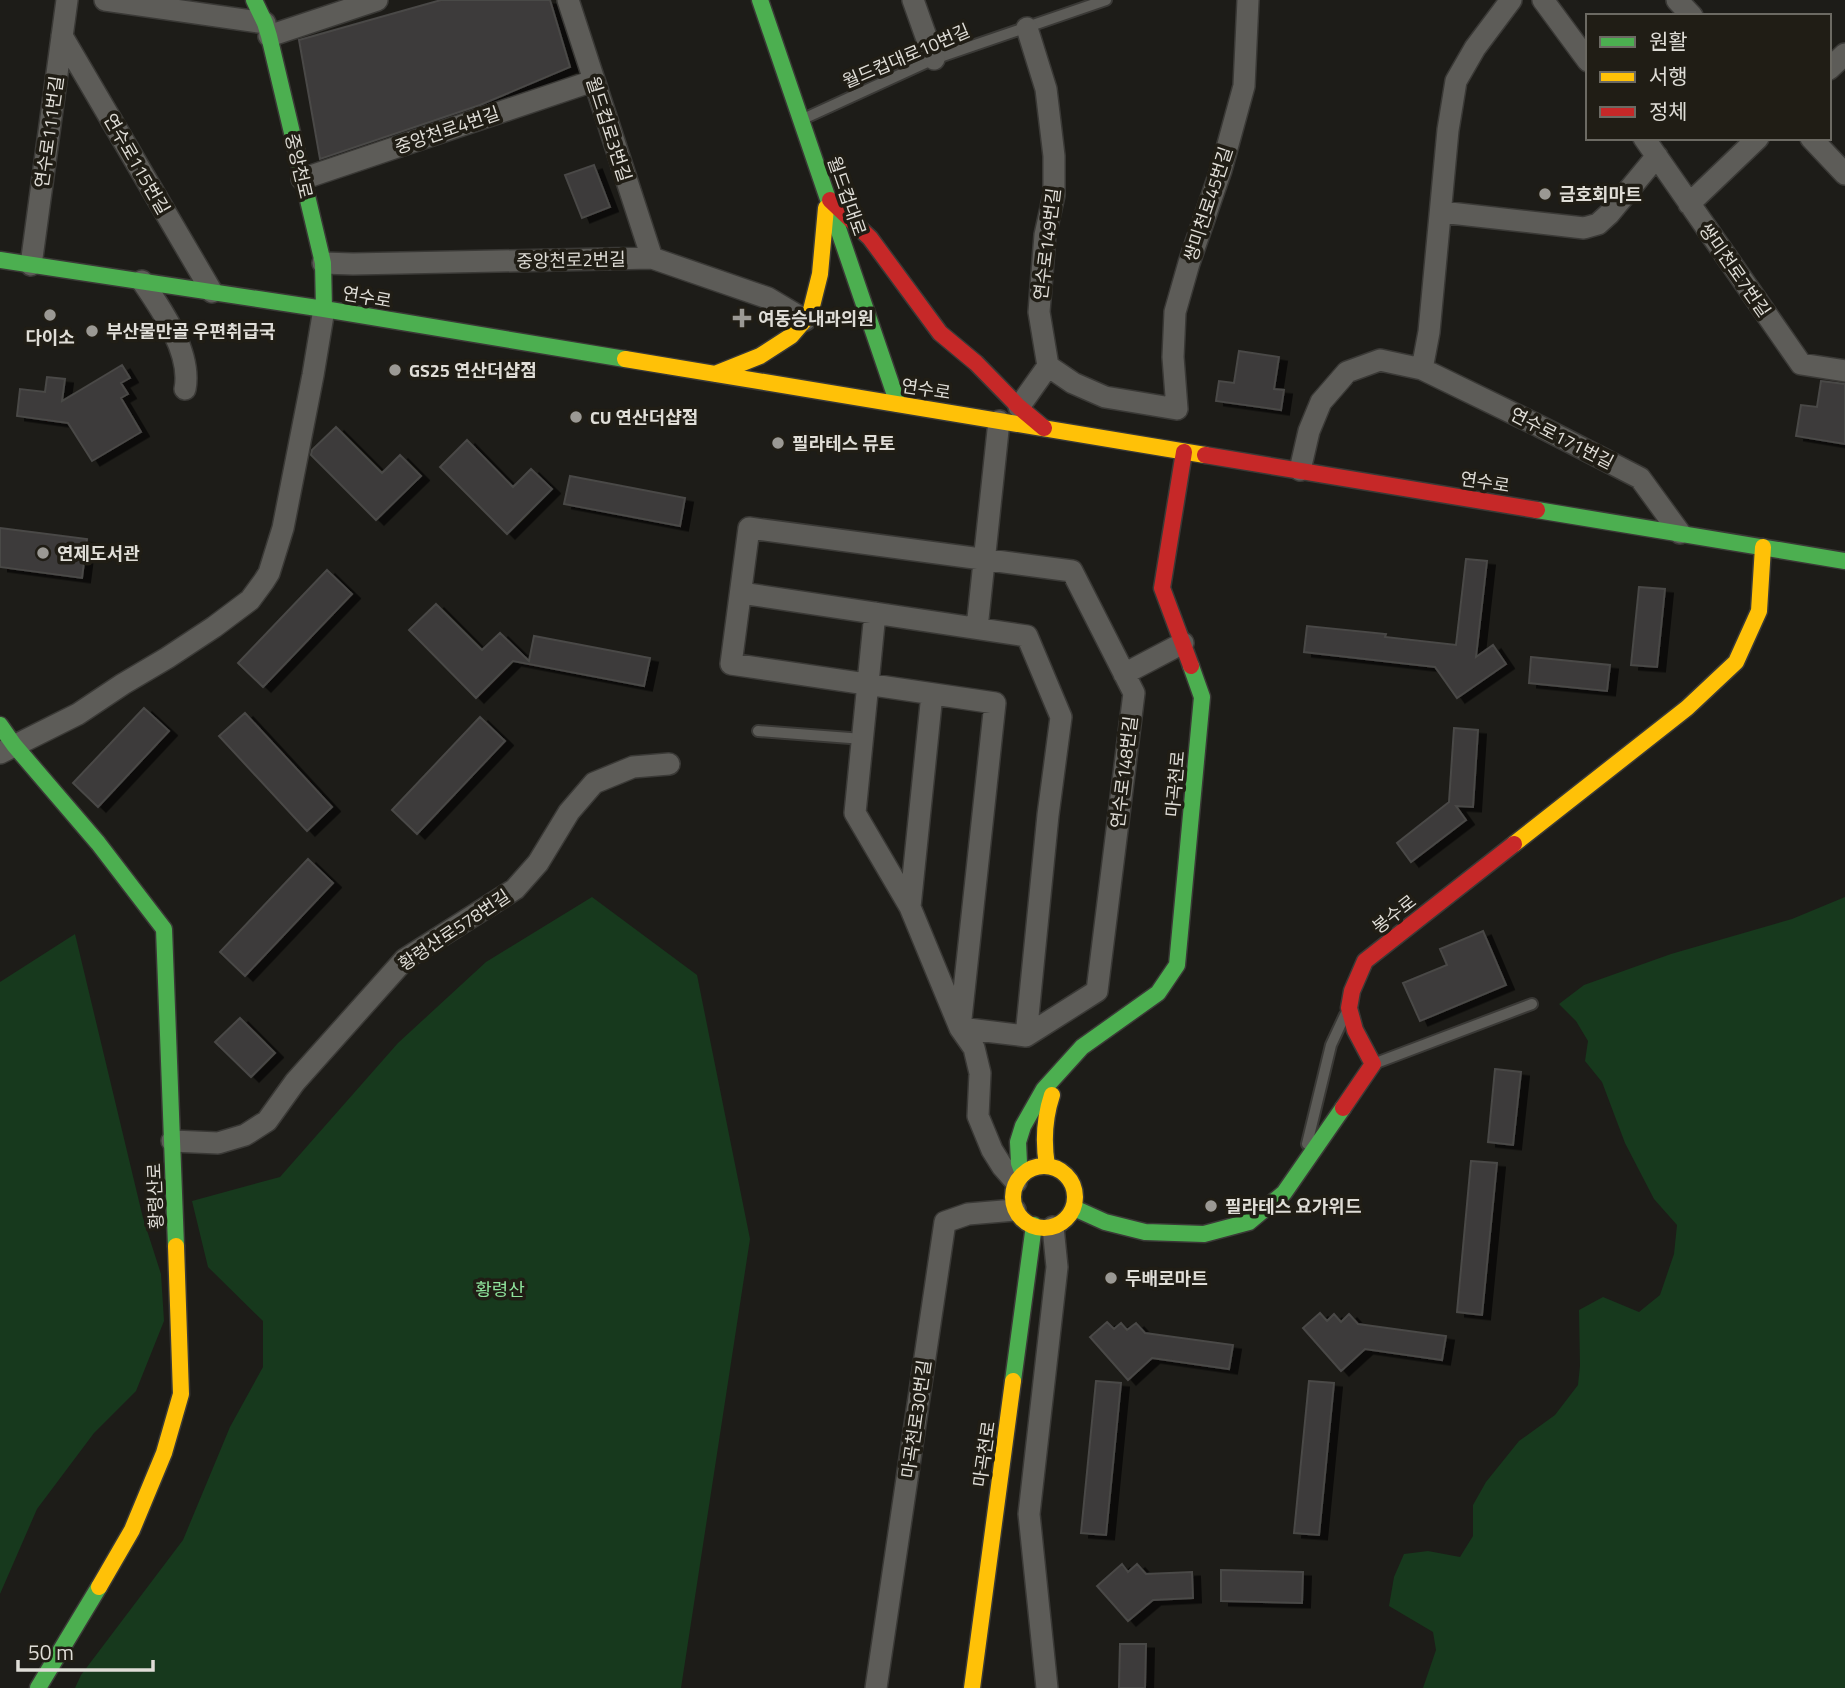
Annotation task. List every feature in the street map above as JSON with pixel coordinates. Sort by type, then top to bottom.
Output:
[{"type":"street","name":"연수로111번길","points":[[31,265],[67,0]]},
{"type":"street","points":[[105,0],[267,30],[377,0]]},
{"type":"street","name":"중앙천로","points":[[254,0],[267,30],[323,263],[324,309]]},
{"type":"street","name":"월드컵로3번길","points":[[568,0],[652,258]]},
{"type":"street","name":"월드컵대로","points":[[760,0],[898,404]]},
{"type":"street","points":[[913,0],[934,59]]},
{"type":"street","name":"쌍미천로45번길","points":[[1048,366],[1073,383],[1105,397],[1177,409],[1173,358],[1175,312],[1221,170],[1244,86],[1248,0]]},
{"type":"street","points":[[1422,369],[1429,332],[1448,130],[1457,81],[1475,48],[1511,0]]},
{"type":"street","points":[[1543,0],[1586,58]]},
{"type":"street","points":[[1677,0],[1690,14]]},
{"type":"street","name":"연수로149번길","points":[[1027,28],[1046,89],[1054,156],[1054,195],[1045,235],[1039,312],[1048,366]]},
{"type":"street","name":"연수로115번길","points":[[62,36],[212,292]]},
{"type":"street","points":[[1831,67],[1845,54]]},
{"type":"street","name":"중앙천로4번길","points":[[302,179],[593,81]]},
{"type":"street","name":"쌍미천로7번길","points":[[1645,140],[1801,364],[1845,371]]},
{"type":"street","points":[[1689,204],[1756,140]]},
{"type":"street","points":[[1813,140],[1845,174]]},
{"type":"street","points":[[1441,212],[1584,228],[1598,224],[1609,214],[1657,156]]},
{"type":"street","points":[[715,374],[760,356],[791,336],[810,314],[818,286],[827,197]]},
{"type":"street","points":[[827,197],[870,238],[940,333],[1045,428]]},
{"type":"street","name":"중앙천로2번길","points":[[323,263],[652,258],[768,298],[805,320]]},
{"type":"street","name":"연수로","points":[[0,260],[324,309],[1845,561]]},
{"type":"street","points":[[142,281],[163,312],[183,356],[187,379],[185,389]]},
{"type":"street","points":[[7,749],[78,714],[214,627],[250,600],[269,573],[284,528],[324,309]]},
{"type":"street","name":"연수로171번길","points":[[1300,470],[1309,430],[1321,402],[1347,372],[1380,360],[1422,369],[1640,478],[1680,533]]},
{"type":"street","points":[[1019,407],[1048,366]]},
{"type":"street","points":[[976,628],[999,421]]},
{"type":"street","name":"마곡천로","points":[[1015,1210],[1012,1196],[1019,1178],[1018,1142],[1023,1126],[1044,1089],[1082,1047],[1158,993],[1177,965],[1202,697],[1162,588],[1184,452]]},
{"type":"street","name":"연수로148번길","points":[[960,1028],[995,703],[731,664],[749,528],[1072,571],[1134,693],[1097,991]]},
{"type":"street","name":"봉수로","points":[[1349,1006],[1365,961],[1687,708],[1737,662],[1759,611],[1763,547]]},
{"type":"street","points":[[741,593],[1027,635],[1061,717],[1048,815],[1026,1036]]},
{"type":"street","points":[[875,613],[855,813],[910,907],[960,1028],[974,1048],[980,1073],[978,1116],[992,1150],[1002,1166],[1019,1178],[1034,1167],[1047,1166],[1061,1170],[1071,1180],[1076,1194],[1074,1208],[1066,1220],[1044,1226],[1025,1222],[1015,1210]]},
{"type":"street","points":[[1124,674],[1183,643]]},
{"type":"street","points":[[910,907],[932,694]]},
{"type":"street","name":"황령산로","points":[[0,725],[7,749],[98,843],[164,929],[181,1394],[164,1452],[132,1530],[38,1688]]},
{"type":"street","name":"황령산로578번길","points":[[172,1141],[218,1143],[245,1135],[267,1121],[295,1082],[405,959],[515,889],[538,863],[569,812],[594,783],[633,767],[670,764]]},
{"type":"street","points":[[960,1028],[1026,1036],[1097,991],[1121,1018]]},
{"type":"street","points":[[1074,1208],[1105,1223],[1144,1232],[1204,1234],[1249,1222],[1284,1193],[1373,1064],[1356,1031],[1349,1006]]},
{"type":"street","name":"마곡천로","points":[[1047,1166],[1043,1130],[1057,1074]]},
{"type":"street","name":"마곡천로30번길","points":[[876,1688],[945,1222],[968,1214],[1015,1210]]},
{"type":"street","points":[[1044,1226],[1057,1267],[1029,1514],[1048,1688]]},
{"type":"street","name":"마곡천로","points":[[972,1688],[1044,1226]]},
{"type":"lane","name":"월드컵대로10번길","points":[[801,120],[934,59],[1106,0]]},
{"type":"lane","points":[[758,731],[863,739]]},
{"type":"lane","points":[[1373,1064],[1532,1004]]},
{"type":"lane","points":[[1302,1167],[1331,1045],[1349,1006]]},
{"type":"green space","name":"황령산","points":[[592,897],[697,975],[750,1239],[681,1688],[75,1688],[81,1675],[183,1540],[230,1427],[263,1367],[263,1321],[208,1267],[192,1201],[280,1177],[398,1043],[486,962]]},
{"type":"green space","points":[[1845,897],[1845,1688],[1423,1688],[1436,1650],[1433,1632],[1389,1606],[1394,1577],[1404,1554],[1428,1551],[1460,1557],[1473,1536],[1473,1505],[1486,1482],[1519,1441],[1555,1415],[1578,1385],[1579,1310],[1603,1297],[1639,1312],[1660,1295],[1674,1254],[1677,1225],[1654,1199],[1625,1143],[1602,1082],[1585,1061],[1588,1041],[1576,1021],[1559,1004],[1584,985],[1671,954],[1792,919]]},
{"type":"green space","points":[[75,934],[143,1218],[161,1274],[164,1321],[136,1391],[94,1433],[37,1509],[0,1594],[0,982]]},
{"type":"building","points":[[441,0],[550,0],[570,67],[480,105],[320,159],[299,40]]},
{"type":"building","points":[[594,165],[610,207],[582,218],[565,175]]},
{"type":"building","points":[[1239,351],[1279,357],[1274,389],[1284,390],[1281,410],[1216,401],[1219,381],[1234,383]]},
{"type":"building","points":[[122,365],[130,378],[121,383],[128,394],[121,398],[141,432],[92,461],[68,423],[17,416],[20,389],[45,392],[47,377],[65,379],[62,401]]},
{"type":"building","points":[[1821,381],[1845,384],[1845,444],[1796,436],[1801,405],[1817,407]]},
{"type":"building","points":[[336,427],[382,473],[400,455],[421,476],[376,520],[311,455],[312,450]]},
{"type":"building","points":[[467,440],[513,487],[531,469],[552,489],[507,534],[440,467]]},
{"type":"building","points":[[570,476],[685,498],[680,526],[564,504]]},
{"type":"building","name":"연제도서관","points":[[0,528],[87,539],[82,578],[0,567]]},
{"type":"building","points":[[1466,559],[1487,561],[1476,657],[1493,645],[1506,664],[1457,698],[1435,667],[1304,652],[1307,626],[1456,645]]},
{"type":"building","points":[[327,570],[352,594],[263,687],[238,663]]},
{"type":"building","points":[[1639,587],[1665,589],[1657,667],[1631,665]]},
{"type":"building","points":[[436,604],[482,650],[500,633],[529,661],[534,636],[650,658],[644,686],[513,661],[476,698],[409,630]]},
{"type":"building","points":[[1531,657],[1610,665],[1607,691],[1529,683]]},
{"type":"building","points":[[144,708],[169,731],[98,807],[73,783]]},
{"type":"building","points":[[245,713],[332,807],[307,831],[219,736]]},
{"type":"building","points":[[480,717],[505,741],[417,834],[392,810]]},
{"type":"building","points":[[1454,728],[1478,730],[1473,807],[1456,806],[1466,820],[1411,862],[1397,843],[1449,802]]},
{"type":"building","points":[[308,859],[333,883],[245,976],[220,952]]},
{"type":"building","points":[[1483,931],[1506,985],[1420,1021],[1403,983],[1447,965],[1440,949]]},
{"type":"building","points":[[240,1018],[275,1053],[251,1077],[215,1042]]},
{"type":"building","points":[[1495,1069],[1521,1072],[1513,1145],[1488,1142]]},
{"type":"building","points":[[1471,1161],[1497,1163],[1482,1315],[1457,1312]]},
{"type":"building","points":[[1320,1313],[1327,1321],[1334,1314],[1341,1322],[1349,1314],[1358,1324],[1446,1336],[1442,1360],[1365,1349],[1341,1371],[1303,1328]]},
{"type":"building","points":[[1107,1322],[1114,1329],[1121,1323],[1127,1330],[1136,1323],[1145,1333],[1233,1345],[1229,1369],[1152,1358],[1128,1380],[1090,1337]]},
{"type":"building","points":[[1096,1381],[1121,1383],[1106,1535],[1081,1533]]},
{"type":"building","points":[[1309,1381],[1334,1383],[1319,1535],[1294,1533]]},
{"type":"building","points":[[1122,1564],[1128,1572],[1137,1564],[1146,1574],[1192,1572],[1193,1598],[1153,1600],[1128,1621],[1097,1586]]},
{"type":"building","points":[[1221,1570],[1303,1572],[1302,1603],[1221,1601]]},
{"type":"building","points":[[1120,1644],[1146,1644],[1145,1688],[1119,1688]]},
{"type":"traffic: fast","points":[[254,0],[269,36],[323,263],[324,309]]},
{"type":"traffic: fast","points":[[760,0],[898,404]]},
{"type":"traffic: fast","points":[[0,260],[324,309],[625,359]]},
{"type":"traffic: fast","points":[[1537,510],[1845,561]]},
{"type":"traffic: fast","points":[[1023,1174],[1019,1163],[1018,1142],[1023,1126],[1044,1089],[1082,1047],[1158,993],[1177,965],[1202,697],[1191,666]]},
{"type":"traffic: fast","points":[[0,725],[98,843],[164,929],[176,1246]]},
{"type":"traffic: fast","points":[[1074,1208],[1105,1222],[1145,1232],[1204,1234],[1249,1222],[1284,1193],[1343,1108]]},
{"type":"traffic: fast","points":[[1013,1381],[1034,1225]]},
{"type":"traffic: fast","points":[[38,1688],[99,1587]]},
{"type":"traffic: slow","points":[[715,374],[760,356],[791,336],[810,314],[820,274],[826,208]]},
{"type":"traffic: slow","points":[[625,359],[1205,455]]},
{"type":"traffic: slow","points":[[1514,844],[1687,708],[1736,662],[1759,611],[1763,547]]},
{"type":"traffic: slow","points":[[1047,1166],[1045,1130],[1052,1095]]},
{"type":"traffic: slow","points":[[1044,1166],[1056,1168],[1066,1175],[1073,1185],[1075,1197],[1073,1209],[1066,1219],[1056,1226],[1044,1228],[1032,1226],[1022,1219],[1015,1209],[1013,1197],[1015,1185],[1022,1175],[1032,1168],[1044,1166]]},
{"type":"traffic: slow","points":[[99,1587],[132,1530],[164,1453],[181,1394],[176,1246]]},
{"type":"traffic: slow","points":[[972,1688],[1013,1381]]},
{"type":"traffic: jam","points":[[830,200],[870,238],[940,333],[976,363],[1044,428]]},
{"type":"traffic: jam","points":[[1184,452],[1162,588],[1191,666]]},
{"type":"traffic: jam","points":[[1205,455],[1537,510]]},
{"type":"traffic: jam","points":[[1343,1108],[1373,1064],[1355,1030],[1349,1008],[1352,991],[1365,961],[1514,844]]},
{"type":"place","name":"금호회마트","points":[[1545,194]]},
{"type":"place","name":"다이소","points":[[50,315]]},
{"type":"place","name":"여동승내과의원","points":[[742,318]]},
{"type":"place","name":"부산물만골 우편취급국","points":[[92,331]]},
{"type":"place","name":"GS25 연산더샵점","points":[[395,370]]},
{"type":"place","name":"CU 연산더샵점","points":[[576,417]]},
{"type":"place","name":"필라테스 뮤토","points":[[778,443]]},
{"type":"place","name":"연제도서관","points":[[43,553]]},
{"type":"place","name":"필라테스 요가위드","points":[[1211,1206]]},
{"type":"place","name":"두배로마트","points":[[1111,1278]]}]
